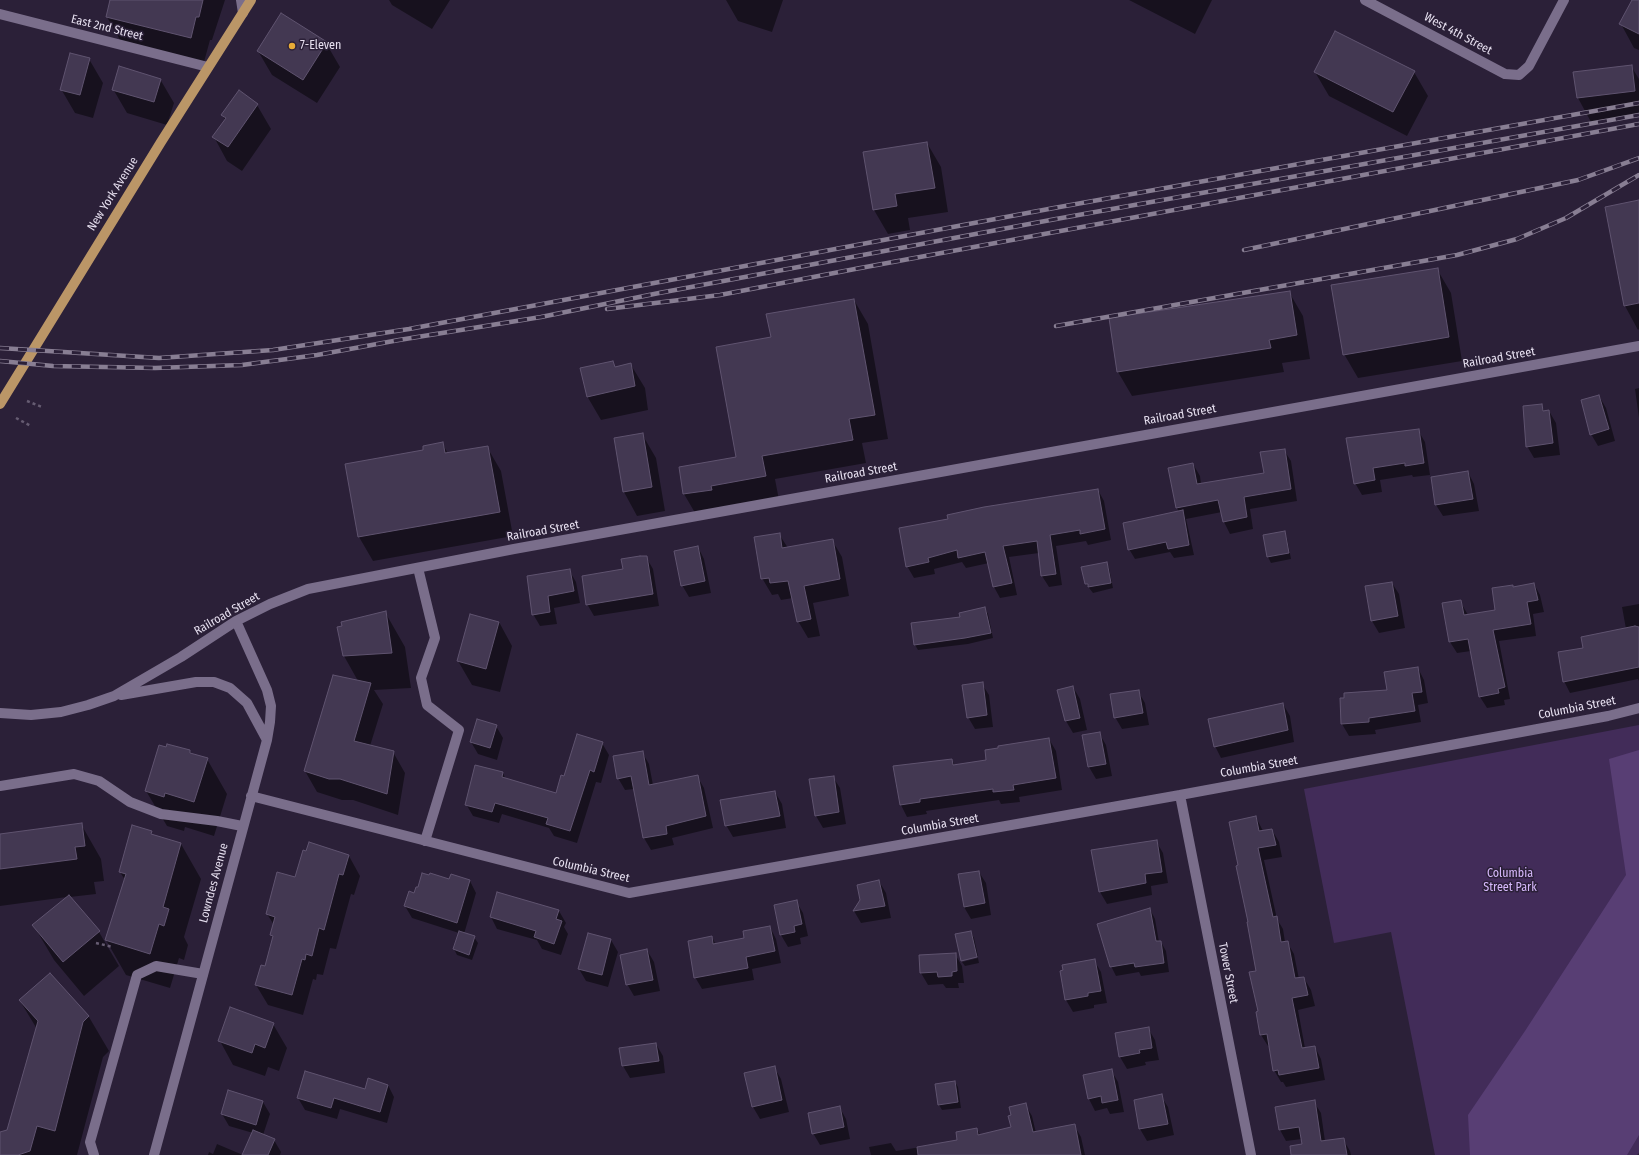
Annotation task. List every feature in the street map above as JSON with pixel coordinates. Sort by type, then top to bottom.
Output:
[{"type":"main road","name":"New York Avenue","points":[[0,404],[208,67],[252,0]]},
{"type":"street","points":[[241,0],[243,13]]},
{"type":"street","name":"West 4th Street","points":[[1365,0],[1505,74],[1519,76],[1529,66],[1564,0]]},
{"type":"street","name":"East 2nd Street","points":[[0,14],[208,67]]},
{"type":"street","name":"Railroad Street","points":[[0,713],[31,715],[61,712],[88,706],[114,696],[181,657],[236,621],[270,604],[308,589],[1639,346]]},
{"type":"street","points":[[418,568],[435,638],[422,678],[426,705],[459,730],[425,841]]},
{"type":"street","name":"Lowndes Avenue","points":[[154,1155],[266,740],[271,706],[267,690],[236,621]]},
{"type":"street","name":"Railroad Street","points":[[114,696],[196,682],[214,682],[230,688],[247,703],[266,740]]},
{"type":"street","name":"Columbia Street","points":[[251,796],[629,893],[1180,795],[1600,718],[1639,708]]},
{"type":"street","points":[[0,786],[74,774],[99,781],[130,802],[161,814],[217,821],[242,826]]},
{"type":"street","name":"Tower Street","points":[[1180,795],[1251,1155]]},
{"type":"street","points":[[94,1155],[90,1142],[137,975],[156,966],[203,974]]},
{"type":"path","points":[[27,401],[42,407]]},
{"type":"path","points":[[16,418],[31,426]]},
{"type":"path","points":[[96,943],[113,948]]},
{"type":"green space","name":"Columbia Street Park","points":[[1639,725],[1639,1153],[1637,1155],[1435,1155],[1391,932],[1334,943],[1304,789]]},
{"type":"shaded area","points":[[1639,750],[1639,1135],[1627,1155],[1470,1155],[1468,1115],[1525,1031],[1626,875],[1609,759]]},
{"type":"building","points":[[110,0],[203,0],[199,17],[196,17],[191,38],[106,17]]},
{"type":"building","points":[[1632,0],[1639,0],[1639,34],[1619,24]]},
{"type":"building","name":"7-Eleven","points":[[281,13],[327,42],[303,80],[257,51]]},
{"type":"building","points":[[1335,31],[1415,71],[1393,112],[1314,72]]},
{"type":"building","points":[[70,53],[90,58],[80,95],[60,90]]},
{"type":"building","points":[[1632,65],[1635,91],[1577,98],[1573,72]]},
{"type":"building","points":[[119,66],[161,79],[154,102],[112,90]]},
{"type":"building","points":[[239,90],[258,104],[228,147],[212,137],[226,118],[221,115]]},
{"type":"building","points":[[927,142],[935,188],[895,194],[897,206],[873,210],[863,152]]},
{"type":"building","points":[[1639,200],[1639,303],[1624,306],[1605,207]]},
{"type":"building","points":[[1438,268],[1449,337],[1343,355],[1331,285]]},
{"type":"building","points":[[1290,291],[1297,335],[1269,340],[1271,348],[1117,372],[1109,318]]},
{"type":"building","points":[[854,299],[875,415],[849,419],[853,440],[762,456],[766,476],[711,486],[712,490],[683,494],[679,467],[736,457],[716,347],[771,337],[766,314]]},
{"type":"building","points":[[613,361],[615,367],[631,363],[635,386],[587,397],[580,368]]},
{"type":"building","points":[[1599,395],[1609,429],[1590,435],[1581,400]]},
{"type":"building","points":[[1542,404],[1543,411],[1549,410],[1553,443],[1526,447],[1523,406]]},
{"type":"building","points":[[1419,429],[1424,463],[1405,466],[1405,463],[1373,468],[1375,480],[1354,484],[1346,438]]},
{"type":"building","points":[[643,433],[652,487],[623,492],[614,438]]},
{"type":"building","points":[[443,442],[445,453],[488,446],[500,512],[358,537],[345,464],[423,450],[423,446]]},
{"type":"building","points":[[1285,449],[1291,489],[1244,497],[1247,517],[1223,522],[1218,500],[1176,508],[1168,468],[1193,463],[1197,484],[1264,473],[1260,452]]},
{"type":"building","points":[[1468,471],[1473,499],[1435,505],[1431,477]]},
{"type":"building","points":[[1098,489],[1105,529],[1080,534],[1080,530],[1050,535],[1056,574],[1041,576],[1037,541],[1003,546],[1012,583],[993,587],[985,552],[958,558],[957,550],[928,558],[929,562],[906,567],[899,528],[948,519],[947,515],[984,507]]},
{"type":"building","points":[[1183,510],[1189,545],[1168,549],[1166,542],[1128,550],[1123,523]]},
{"type":"building","points":[[1285,531],[1289,553],[1267,557],[1263,535]]},
{"type":"building","points":[[780,533],[782,548],[833,539],[840,579],[804,586],[811,619],[797,622],[788,581],[770,583],[769,578],[761,579],[754,537]]},
{"type":"building","points":[[698,546],[705,581],[681,586],[674,551]]},
{"type":"building","points":[[647,556],[653,594],[586,605],[582,576],[623,569],[621,559]]},
{"type":"building","points":[[1107,562],[1111,583],[1088,587],[1088,584],[1085,584],[1081,567]]},
{"type":"building","points":[[570,569],[574,591],[548,596],[550,612],[532,615],[527,576]]},
{"type":"building","points":[[1392,582],[1398,616],[1371,621],[1365,586]]},
{"type":"building","points":[[1534,583],[1538,600],[1527,602],[1531,624],[1493,630],[1505,687],[1498,689],[1499,693],[1479,697],[1468,639],[1449,642],[1442,603],[1461,600],[1464,615],[1495,610],[1492,588],[1513,585],[1513,587]]},
{"type":"building","points":[[985,607],[991,633],[914,645],[911,623],[960,617],[959,613]]},
{"type":"building","points":[[386,611],[392,653],[343,656],[337,627],[342,626],[341,622]]},
{"type":"building","points":[[470,614],[499,622],[486,669],[457,661]]},
{"type":"building","points":[[1635,626],[1639,627],[1639,667],[1563,682],[1558,652],[1583,648],[1581,637]]},
{"type":"building","points":[[1418,667],[1422,692],[1412,693],[1415,711],[1369,718],[1369,722],[1341,724],[1340,698],[1344,698],[1344,693],[1387,690],[1384,672]]},
{"type":"building","points":[[333,675],[371,683],[354,741],[394,751],[387,794],[340,779],[329,779],[304,771]]},
{"type":"building","points":[[983,682],[987,715],[967,718],[962,685]]},
{"type":"building","points":[[1073,686],[1080,718],[1065,721],[1057,690]]},
{"type":"building","points":[[1139,690],[1143,713],[1114,718],[1110,694]]},
{"type":"building","points":[[1283,703],[1288,730],[1214,747],[1208,719]]},
{"type":"building","points":[[477,719],[497,725],[490,748],[470,742]]},
{"type":"building","points":[[1100,732],[1106,764],[1088,767],[1082,735]]},
{"type":"building","points":[[577,734],[603,742],[594,772],[590,770],[570,831],[546,824],[548,818],[495,803],[492,812],[465,805],[475,765],[503,772],[502,777],[556,793],[561,775],[564,776]]},
{"type":"building","points":[[1049,738],[1056,778],[1013,785],[1014,790],[993,792],[993,789],[920,799],[920,802],[900,805],[893,766],[952,759],[953,765],[986,760],[985,750],[998,748],[998,746]]},
{"type":"building","points":[[167,744],[190,750],[190,753],[208,758],[194,802],[165,793],[164,797],[145,791],[159,745],[166,747]]},
{"type":"building","points":[[643,751],[649,785],[698,775],[706,816],[666,826],[667,834],[643,838],[631,776],[617,779],[613,756]]},
{"type":"building","points":[[834,776],[839,812],[815,816],[809,779]]},
{"type":"building","points":[[775,791],[780,816],[725,826],[720,800]]},
{"type":"building","points":[[1256,816],[1259,831],[1272,829],[1276,845],[1258,848],[1273,917],[1277,916],[1281,942],[1288,941],[1295,978],[1304,977],[1308,995],[1292,998],[1302,1048],[1315,1046],[1319,1068],[1279,1075],[1278,1070],[1273,1071],[1267,1034],[1260,1035],[1256,1012],[1258,1011],[1249,972],[1256,971],[1229,822]]},
{"type":"building","points":[[82,823],[85,846],[75,847],[77,859],[0,869],[0,834]]},
{"type":"building","points":[[132,825],[152,831],[151,834],[181,843],[163,907],[169,909],[164,926],[159,924],[150,954],[105,940],[126,874],[119,872]]},
{"type":"building","points":[[1157,840],[1162,872],[1145,874],[1146,883],[1099,892],[1091,850]]},
{"type":"building","points":[[309,842],[349,855],[343,875],[339,874],[324,930],[319,928],[312,956],[306,954],[305,960],[302,959],[292,995],[255,985],[261,965],[265,966],[273,936],[270,935],[275,917],[266,914],[277,872],[295,877],[303,850],[306,851]]},
{"type":"building","points":[[979,871],[985,903],[964,907],[958,874]]},
{"type":"building","points":[[422,873],[429,875],[430,873],[449,879],[451,874],[470,880],[457,923],[404,906],[409,891],[414,893],[416,887],[418,887]]},
{"type":"building","points":[[879,880],[885,906],[853,911],[860,900],[857,885]]},
{"type":"building","points":[[497,892],[559,910],[556,919],[562,921],[554,944],[534,937],[536,931],[490,917]]},
{"type":"building","points":[[69,895],[100,931],[63,962],[32,925]]},
{"type":"building","points":[[797,900],[802,924],[794,926],[795,932],[780,935],[774,905]]},
{"type":"building","points":[[1150,908],[1156,941],[1161,941],[1164,963],[1135,967],[1134,963],[1110,967],[1097,924]]},
{"type":"building","points":[[770,926],[775,951],[746,957],[748,968],[694,978],[688,941],[712,936],[713,944],[744,938],[743,931]]},
{"type":"building","points":[[459,931],[475,936],[469,955],[453,949]]},
{"type":"building","points":[[971,931],[977,957],[961,961],[955,934]]},
{"type":"building","points":[[588,933],[611,939],[602,975],[578,969]]},
{"type":"building","points":[[647,949],[653,980],[626,985],[620,955]]},
{"type":"building","points":[[956,953],[957,971],[952,972],[952,976],[938,977],[937,972],[920,973],[919,955]]},
{"type":"building","points":[[1095,959],[1101,991],[1088,993],[1088,996],[1065,1000],[1060,971],[1063,970],[1062,965]]},
{"type":"building","points":[[50,973],[89,1016],[83,1022],[55,1131],[37,1126],[30,1151],[18,1155],[0,1155],[0,1132],[7,1130],[38,1021],[19,1000]]},
{"type":"building","points":[[230,1007],[274,1023],[265,1048],[255,1044],[252,1053],[218,1041]]},
{"type":"building","points":[[1149,1027],[1152,1048],[1139,1050],[1140,1053],[1119,1057],[1115,1033]]},
{"type":"building","points":[[656,1043],[659,1061],[622,1066],[619,1048]]},
{"type":"building","points":[[775,1066],[782,1100],[752,1107],[744,1073]]},
{"type":"building","points":[[1112,1069],[1118,1100],[1102,1103],[1101,1096],[1088,1099],[1083,1075]]},
{"type":"building","points":[[305,1071],[365,1089],[368,1078],[388,1085],[380,1112],[334,1098],[331,1108],[297,1098]]},
{"type":"building","points":[[955,1081],[958,1102],[938,1105],[935,1084]]},
{"type":"building","points":[[228,1090],[263,1101],[256,1125],[221,1114]]},
{"type":"building","points":[[1162,1094],[1168,1124],[1139,1129],[1134,1100]]},
{"type":"building","points":[[1315,1100],[1321,1141],[1344,1138],[1347,1155],[1291,1155],[1290,1146],[1302,1144],[1299,1127],[1279,1130],[1275,1107]]},
{"type":"building","points":[[1026,1103],[1033,1132],[1075,1124],[1081,1155],[918,1155],[917,1147],[957,1140],[956,1132],[977,1128],[978,1135],[1011,1127],[1008,1116],[1011,1115],[1009,1107]]},
{"type":"building","points":[[840,1106],[844,1127],[812,1134],[808,1113]]},
{"type":"building","points":[[253,1130],[275,1139],[268,1155],[242,1155]]},
{"type":"railway","points":[[0,348],[159,358],[273,350],[409,329],[1054,208],[1639,103]]},
{"type":"railway","points":[[0,361],[53,366],[155,368],[242,365],[317,355],[541,317],[659,293],[1056,219],[1639,115]]},
{"type":"railway","points":[[607,309],[720,295],[1639,124]]},
{"type":"railway","points":[[1244,250],[1578,180],[1639,158]]},
{"type":"railway","points":[[1056,326],[1457,255],[1517,239],[1566,218],[1639,175]]},
{"type":"place","name":"7-Eleven","points":[[292,46]]}]
